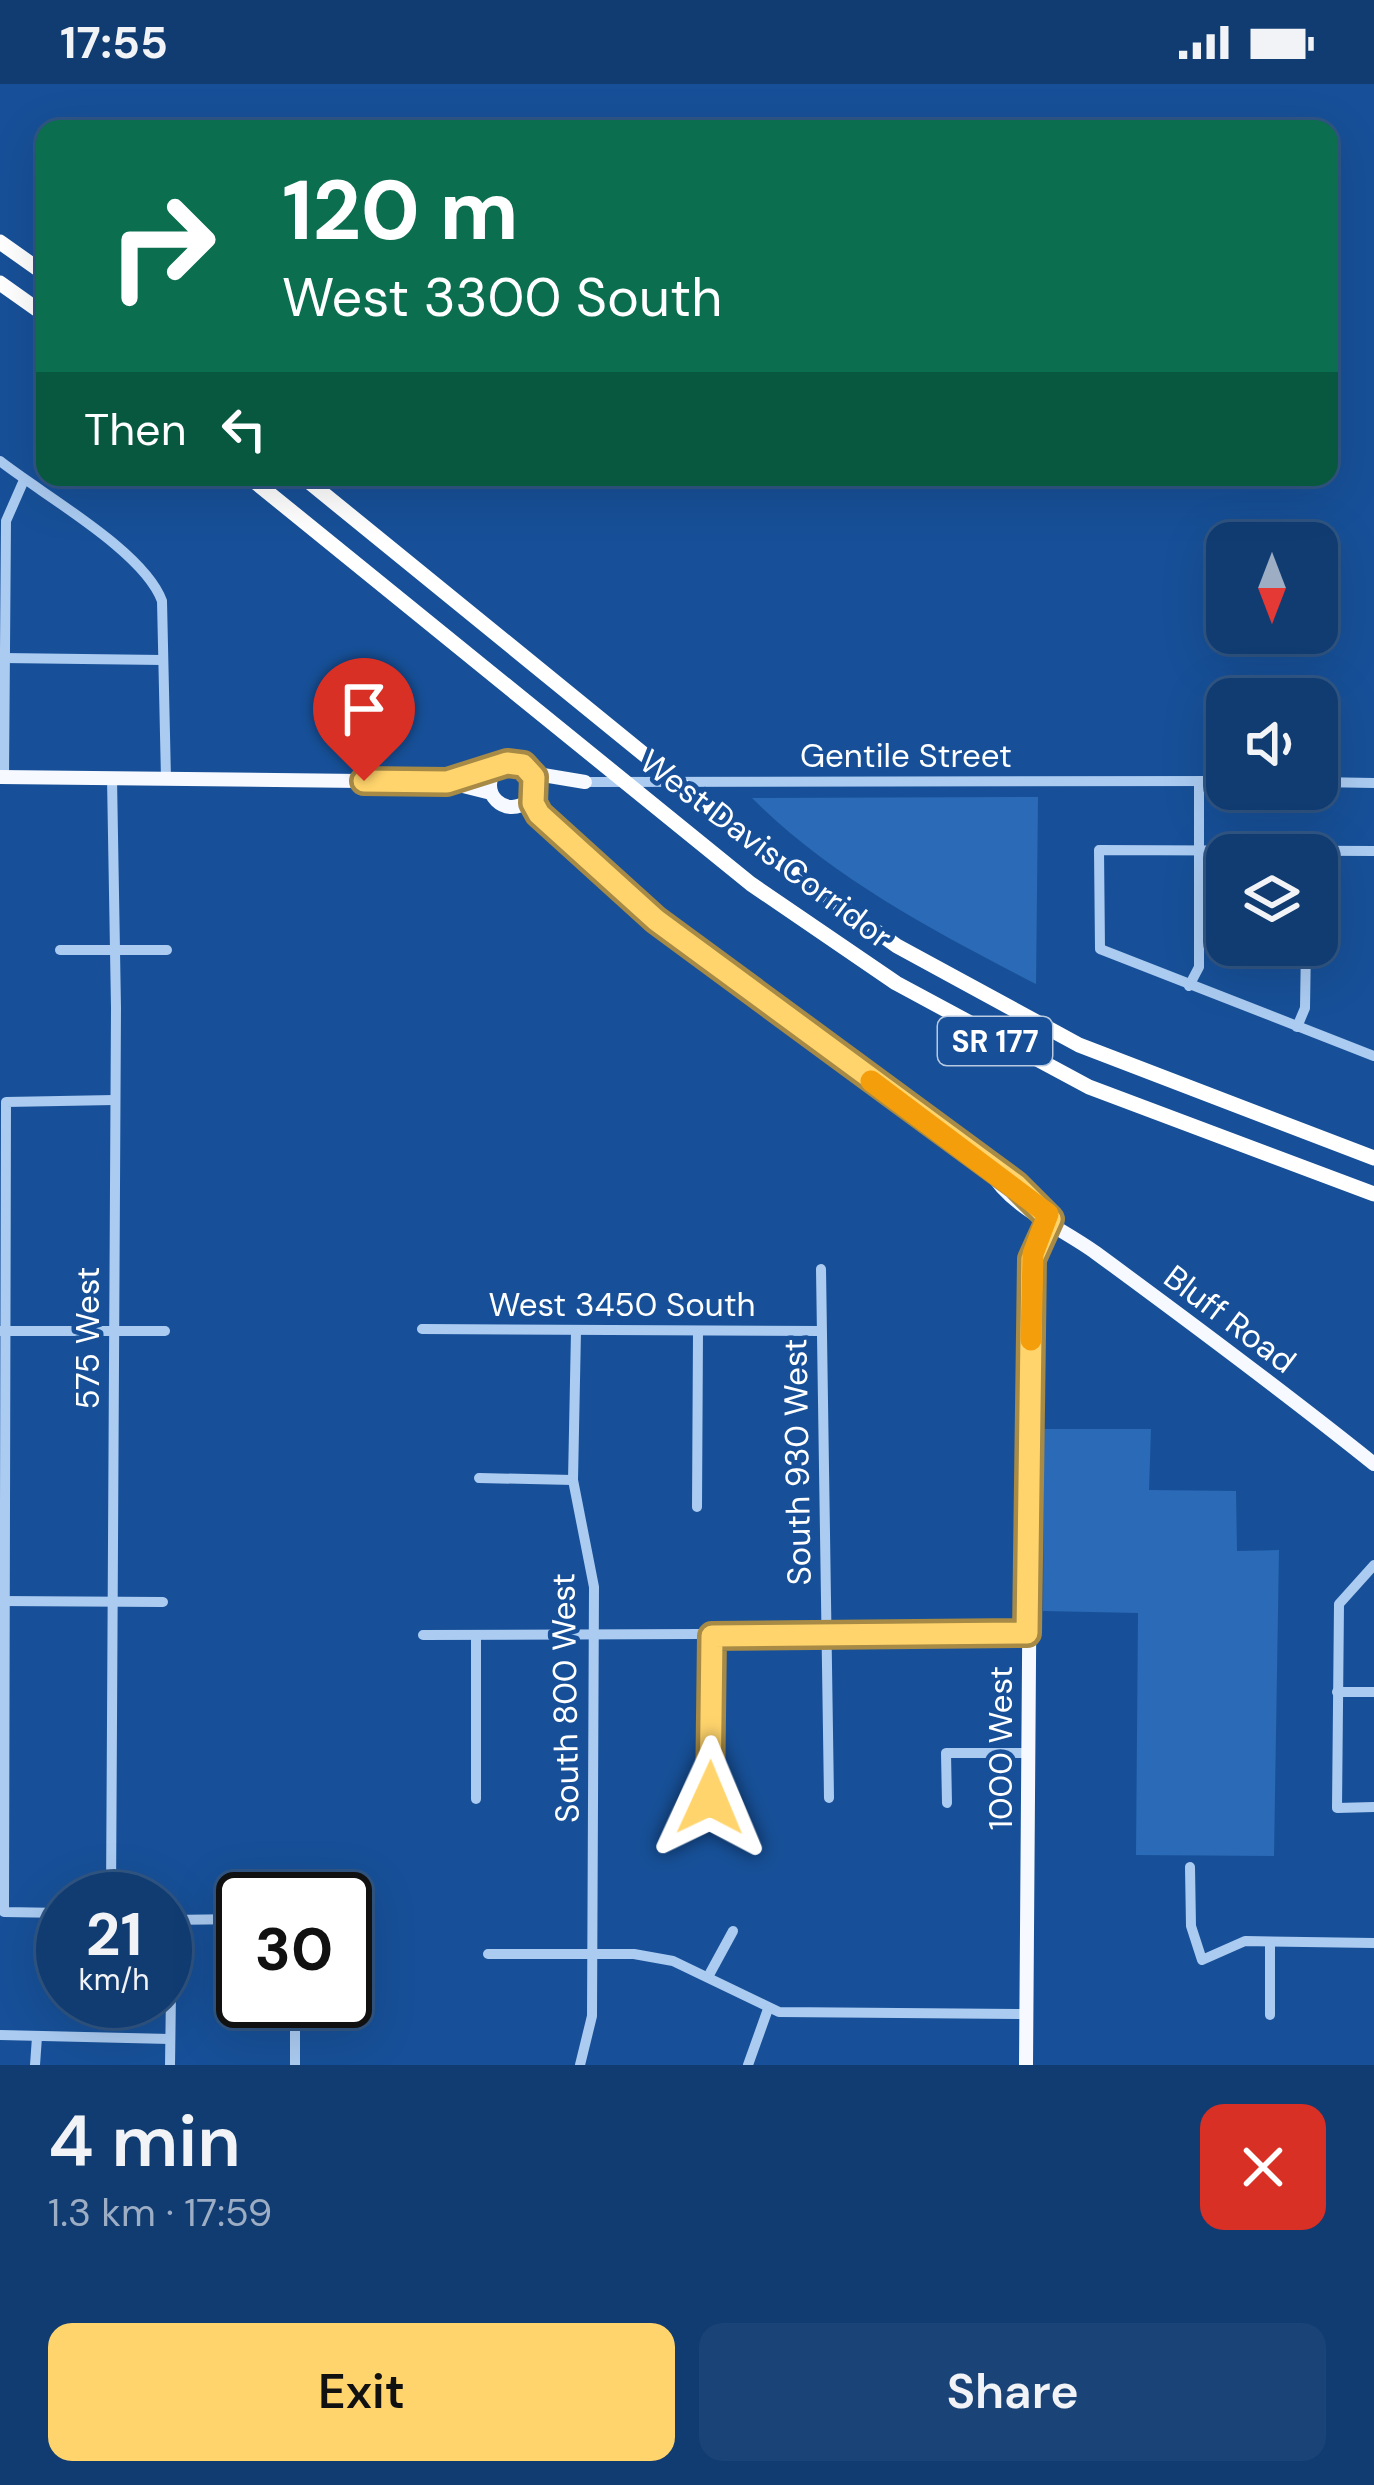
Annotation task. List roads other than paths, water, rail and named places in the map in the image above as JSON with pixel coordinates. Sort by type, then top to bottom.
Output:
[{"type":"highway","points":[[0,242],[36,268]]},
{"type":"highway","points":[[0,283],[36,309]]},
{"type":"highway","name":"West Davis Corridor","points":[[260,486],[820,934],[998,1042],[1125,1102],[1374,1194]]},
{"type":"highway","name":"West Davis Corridor","points":[[314,486],[712,808],[871,928],[1000,1006],[1154,1077],[1374,1158]]},
{"type":"main road","points":[[2,777],[447,782],[491,793],[512,808],[533,794],[531,772],[518,763],[447,782]]},
{"type":"main road","points":[[491,793],[498,768]]},
{"type":"main road","name":"Gentile Street","points":[[531,772],[585,782]]},
{"type":"main road","name":"Gentile Street","points":[[533,794],[585,782]]},
{"type":"main road","name":"Bluff Road","points":[[533,794],[539,814],[656,920],[989,1169],[1010,1196],[1050,1219],[1374,1465]]},
{"type":"main road","name":"Bluff Road","points":[[512,808],[560,834]]},
{"type":"main road","name":"1000 West","points":[[1026,2065],[1032,1259],[1050,1219]]},
{"type":"street","points":[[0,460],[148,574],[162,601],[166,779]]},
{"type":"street","points":[[2,777],[6,520],[24,480]]},
{"type":"street","points":[[3,658],[163,660]]},
{"type":"street","name":"575 West","points":[[111,1872],[116,950],[112,778]]},
{"type":"street","points":[[1190,986],[1199,967],[1199,781]]},
{"type":"street","name":"Gentile Street","points":[[585,782],[1206,781]]},
{"type":"street","points":[[1338,782],[1374,783]]},
{"type":"street","points":[[1206,850],[1099,850],[1100,949],[1374,1056]]},
{"type":"street","points":[[1338,852],[1374,851]]},
{"type":"street","points":[[60,950],[167,950]]},
{"type":"street","points":[[1297,1027],[1305,1008],[1306,966]]},
{"type":"street","points":[[36,1913],[4,1912],[6,1102],[114,1100]]},
{"type":"street","name":"South 930 West","points":[[821,1269],[829,1798]]},
{"type":"street","name":"West 3450 South","points":[[422,1329],[821,1330]]},
{"type":"street","points":[[2,1331],[165,1331]]},
{"type":"street","name":"South 800 West","points":[[576,1331],[573,1480],[590,1554],[595,1634],[592,2016],[580,2065]]},
{"type":"street","points":[[698,1332],[698,1507]]},
{"type":"street","points":[[479,1478],[573,1480]]},
{"type":"street","points":[[1374,1565],[1339,1604],[1337,1808],[1374,1807]]},
{"type":"street","points":[[2,1601],[163,1602]]},
{"type":"street","points":[[423,1635],[1027,1633]]},
{"type":"street","points":[[476,1634],[476,1799]]},
{"type":"street","points":[[710,1798],[712,1636]]},
{"type":"street","points":[[1337,1692],[1374,1692]]},
{"type":"street","points":[[947,1802],[946,1753],[1027,1753]]},
{"type":"street","points":[[1190,1867],[1191,1926],[1202,1960],[1229,1944],[1374,1943]]},
{"type":"street","points":[[709,1975],[734,1930]]},
{"type":"street","points":[[1270,1943],[1270,2015]]},
{"type":"street","points":[[488,1954],[592,1954],[673,1961],[709,1975],[768,2009],[1025,2014]]},
{"type":"street","points":[[748,2065],[768,2009]]},
{"type":"street","points":[[170,2028],[170,2065]]},
{"type":"street","points":[[295,2028],[295,2065]]},
{"type":"street","points":[[0,2036],[170,2039]]},
{"type":"street","points":[[35,2065],[37,2037]]}]
